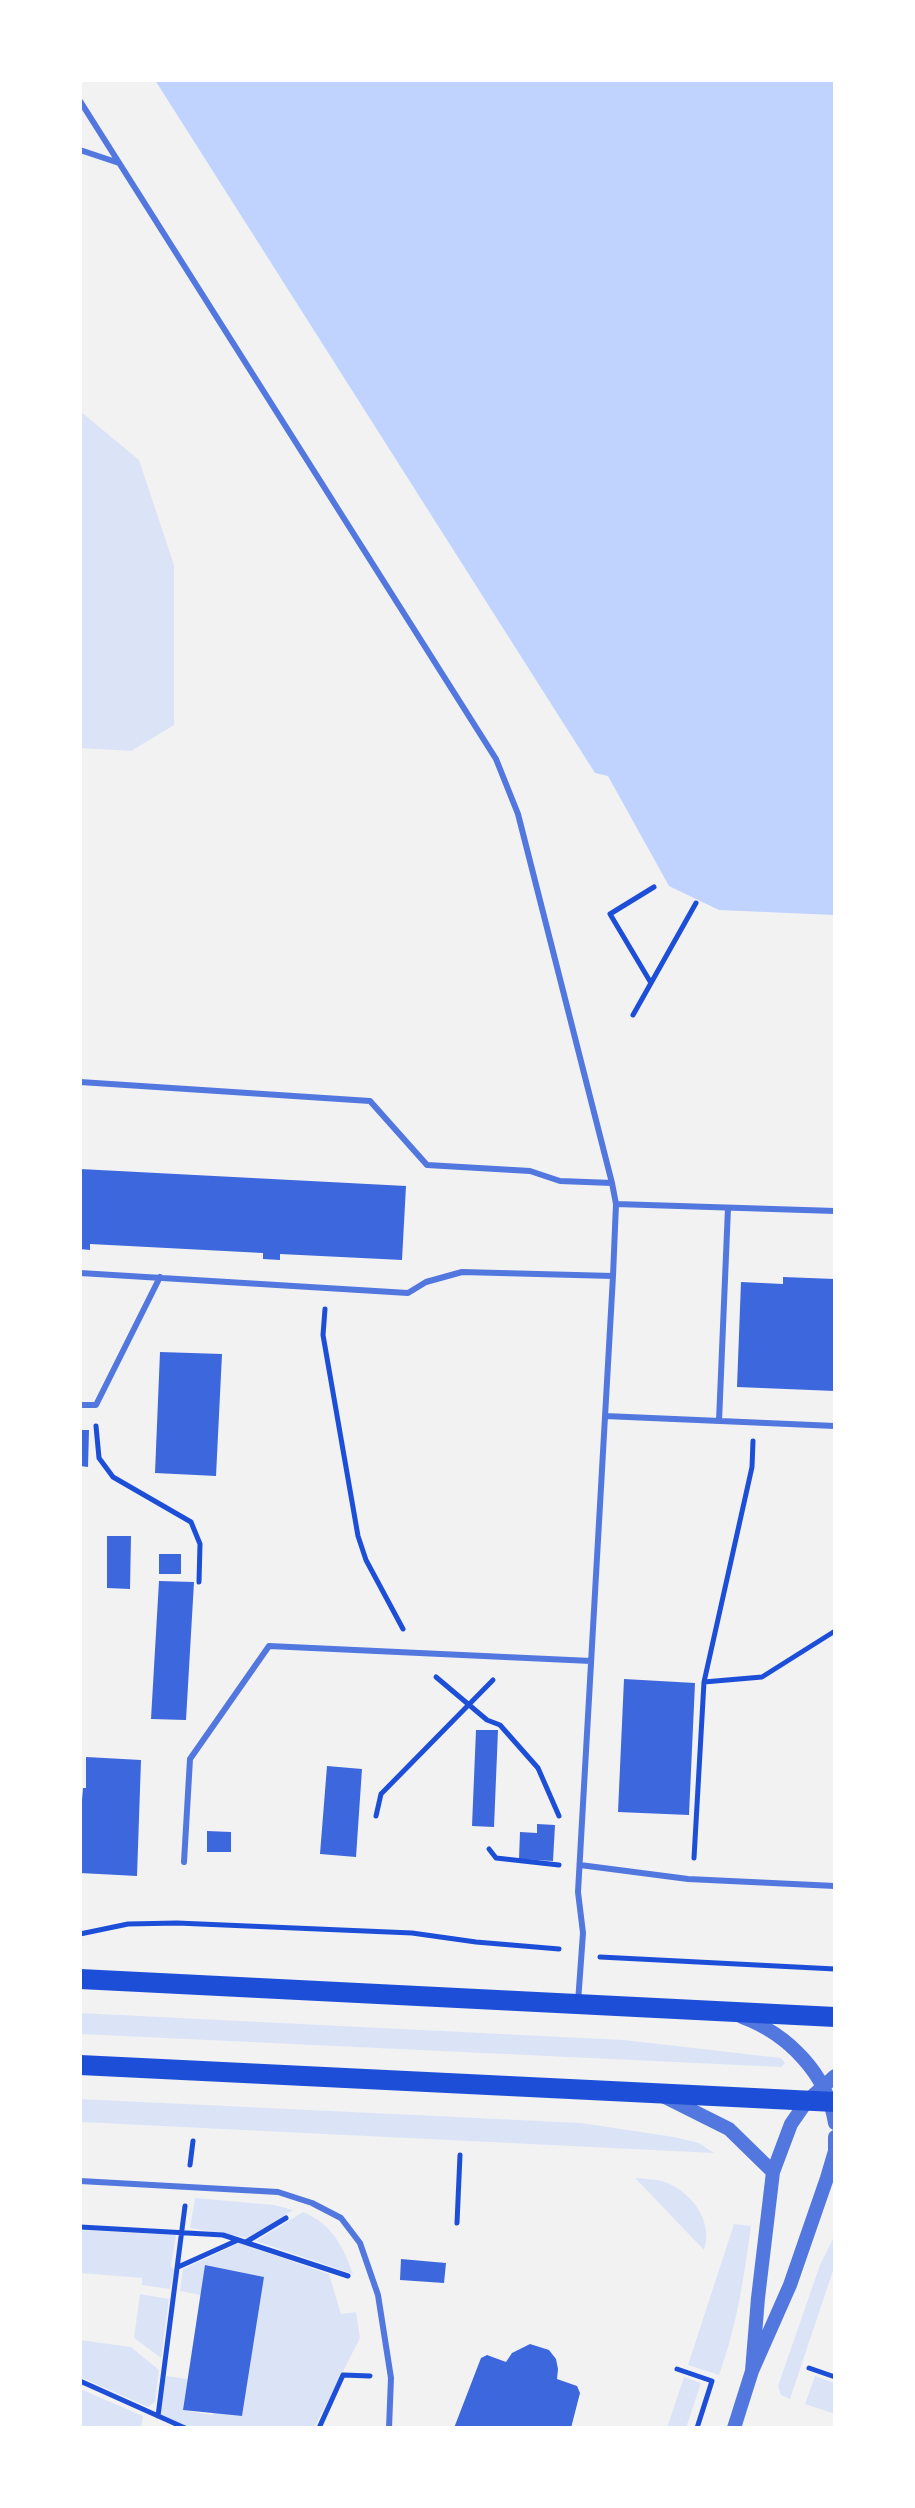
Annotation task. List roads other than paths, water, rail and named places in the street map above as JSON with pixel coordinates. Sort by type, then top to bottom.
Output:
[{"type":"main road","points":[[80,1979],[835,2017]]},
{"type":"main road","points":[[80,2065],[826,2103]]},
{"type":"street","points":[[727,2011],[759,2023],[786,2040],[805,2060],[826,2103]]},
{"type":"street","points":[[752,2371],[773,2172],[791,2124],[826,2103],[835,2076]]},
{"type":"street","points":[[658,2094],[729,2129],[773,2172]]},
{"type":"street","points":[[734,2428],[752,2371],[790,2285],[831,2176],[835,2137]]},
{"type":"lane","points":[[80,101],[496,759],[518,814],[616,1204],[578,1892],[583,1933],[578,2003]]},
{"type":"lane","points":[[80,150],[119,163]]},
{"type":"lane","points":[[80,1082],[370,1101],[427,1165],[530,1171],[560,1181],[612,1183]]},
{"type":"lane","points":[[616,1204],[835,1211]]},
{"type":"lane","points":[[719,1421],[728,1208]]},
{"type":"lane","points":[[80,1273],[408,1293],[426,1282],[462,1272],[613,1276]]},
{"type":"lane","points":[[80,1405],[96,1405],[160,1277]]},
{"type":"lane","points":[[605,1416],[835,1426]]},
{"type":"lane","points":[[184,1862],[190,1759],[269,1646],[591,1661]]},
{"type":"lane","points":[[580,1865],[693,1879],[835,1886]]},
{"type":"lane","points":[[80,2181],[278,2192],[312,2203],[341,2218],[360,2243],[378,2295],[391,2378],[389,2428]]},
{"type":"water","points":[[155,80],[835,80],[835,915],[719,910],[669,886],[608,776],[595,773]]}]
